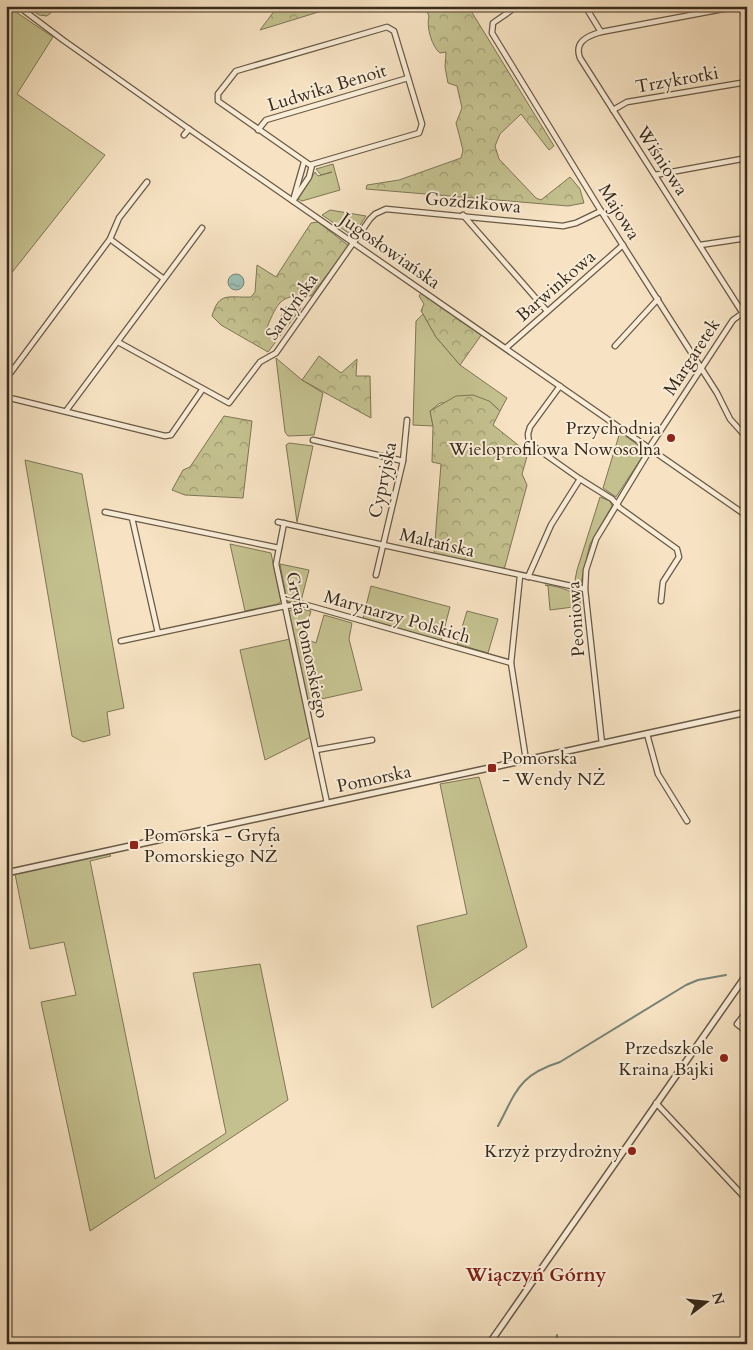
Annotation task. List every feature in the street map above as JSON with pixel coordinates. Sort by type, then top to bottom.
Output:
[{"type":"street","name":"Jugosłowiańska","points":[[18,6],[62,40],[189,129],[747,516]]},
{"type":"street","points":[[585,6],[601,32],[740,6],[747,30]]},
{"type":"street","name":"Majowa","points":[[516,7],[493,23],[492,33],[601,211],[720,398],[730,419],[747,438]]},
{"type":"street","name":"Ludwika Benoit","points":[[390,27],[394,31],[422,126],[420,132],[312,165],[304,162],[258,130],[218,101],[219,93],[236,71],[390,27]]},
{"type":"street","name":"Wiśniowa","points":[[601,32],[583,40],[579,46],[579,54],[655,176],[745,311]]},
{"type":"street","name":"Ludwika Benoit","points":[[258,130],[268,119],[408,78]]},
{"type":"street","name":"Trzykrotki","points":[[613,110],[627,102],[747,82]]},
{"type":"street","points":[[184,136],[189,129]]},
{"type":"street","points":[[655,176],[747,158]]},
{"type":"street","points":[[294,201],[304,162]]},
{"type":"street","points":[[294,201],[310,177],[312,165]]},
{"type":"street","points":[[6,379],[110,240],[119,218],[147,182]]},
{"type":"street","name":"Goździkowa","points":[[354,242],[373,215],[384,210],[463,215],[563,226],[576,223],[601,211]]},
{"type":"street","points":[[463,215],[547,311]]},
{"type":"street","points":[[66,411],[202,228]]},
{"type":"street","points":[[700,245],[747,238]]},
{"type":"street","points":[[110,240],[164,279]]},
{"type":"street","name":"Sardyńska","points":[[118,342],[226,403],[231,402],[260,362],[276,353],[354,242]]},
{"type":"street","name":"Barwinkowa","points":[[506,348],[623,246]]},
{"type":"street","points":[[615,346],[658,299]]},
{"type":"street","name":"Margaretek","points":[[650,448],[733,320],[745,311]]},
{"type":"street","points":[[560,386],[530,427],[528,438],[532,446],[616,504],[678,551],[680,557],[663,582],[661,600]]},
{"type":"street","points":[[6,397],[165,436],[171,435],[202,390]]},
{"type":"street","name":"Cypryjska","points":[[376,575],[403,460],[407,420]]},
{"type":"street","points":[[313,440],[403,460]]},
{"type":"street","name":"Peoniowa","points":[[602,744],[585,589],[586,570],[590,553],[616,504],[650,448]]},
{"type":"street","points":[[528,577],[551,525],[580,479]]},
{"type":"street","points":[[105,512],[279,548],[284,523]]},
{"type":"street","points":[[132,518],[158,633]]},
{"type":"street","name":"Maltańska","points":[[278,522],[585,589]]},
{"type":"street","name":"Gryfa Pomorskiego","points":[[279,548],[276,564],[327,803]]},
{"type":"street","points":[[520,576],[511,663],[526,760]]},
{"type":"street","name":"Marynarzy Polskich","points":[[121,641],[285,606],[303,604],[511,663]]},
{"type":"street","points":[[747,690],[745,700],[747,712]]},
{"type":"street","name":"Pomorska","points":[[6,873],[747,712]]},
{"type":"street","points":[[647,734],[658,774],[687,821]]},
{"type":"street","points":[[316,750],[372,740]]},
{"type":"street","points":[[489,1344],[747,974]]},
{"type":"street","points":[[747,1010],[737,1024],[747,1032]]},
{"type":"street","points":[[656,1103],[747,1200]]},
{"type":"green space","points":[[7,6],[53,37],[17,94],[105,155],[6,280]]},
{"type":"green space","points":[[26,6],[59,6],[47,16],[39,15]]},
{"type":"green space","points":[[278,6],[338,6],[260,30]]},
{"type":"green space","points":[[424,6],[468,6],[554,146],[549,150],[521,114],[500,134],[495,146],[499,159],[536,198],[541,200],[570,177],[580,189],[584,203],[568,206],[366,189],[367,185],[399,180],[461,158],[463,150],[456,123],[462,108],[457,86],[448,83],[445,67],[446,52],[440,53],[432,42],[428,26],[429,16]]},
{"type":"green space","points":[[333,164],[340,190],[302,201],[298,199],[315,172],[318,176],[332,172],[321,175],[316,169]]},
{"type":"green space","points":[[330,210],[366,216],[353,236],[322,215]]},
{"type":"green space","points":[[318,222],[349,246],[311,296],[285,299],[276,308],[265,332],[267,336],[272,333],[286,307],[295,305],[301,308],[268,352],[221,325],[212,316],[222,299],[251,297],[255,292],[257,265],[276,277],[311,223]]},
{"type":"green space","points":[[421,293],[482,334],[460,365],[436,337],[421,311],[424,304],[419,296]]},
{"type":"green space","points":[[423,314],[436,337],[460,365],[507,398],[500,411],[489,401],[440,403],[430,411],[433,426],[413,425],[416,321]]},
{"type":"green space","points":[[319,356],[341,373],[357,359],[356,376],[370,376],[371,418],[302,380]]},
{"type":"green space","points":[[276,358],[302,380],[323,393],[314,435],[288,436],[285,432]]},
{"type":"green space","points":[[473,395],[489,401],[500,411],[493,425],[528,453],[522,474],[527,485],[504,570],[434,554],[441,464],[432,462],[433,426],[430,411],[456,396]]},
{"type":"green space","points":[[224,416],[252,421],[243,498],[185,495],[172,490],[183,470],[190,467]]},
{"type":"green space","points":[[620,432],[646,451],[616,497],[603,488]]},
{"type":"green space","points":[[289,443],[313,446],[297,522],[286,445]]},
{"type":"green space","points":[[25,460],[82,474],[124,708],[107,712],[110,735],[83,742],[72,736]]},
{"type":"green space","points":[[600,497],[610,501],[612,506],[590,544],[581,583],[578,583],[575,580],[577,570]]},
{"type":"green space","points":[[230,544],[271,553],[281,601],[278,604],[245,611]]},
{"type":"green space","points":[[280,564],[309,570],[301,601],[287,601]]},
{"type":"green space","points":[[545,585],[559,587],[572,592],[579,597],[581,606],[550,610],[548,586]]},
{"type":"green space","points":[[371,586],[450,607],[441,641],[363,618]]},
{"type":"green space","points":[[297,608],[311,611],[303,638],[316,643],[324,615],[352,623],[349,639],[362,690],[308,702],[289,611]]},
{"type":"green space","points":[[467,611],[498,619],[488,653],[457,644]]},
{"type":"green space","points":[[290,639],[311,737],[265,760],[240,650]]},
{"type":"green space","points":[[479,777],[527,947],[432,1008],[417,926],[467,914],[440,784]]},
{"type":"green space","points":[[109,854],[111,856],[90,861],[155,1179],[226,1133],[193,973],[260,964],[288,1100],[90,1231],[41,1002],[76,995],[64,942],[30,949],[15,874]]},
{"type":"water","points":[[233,274],[239,274],[244,279],[242,288],[233,290],[228,285],[228,279]]},
{"type":"waterway","points":[[498,1126],[515,1093],[527,1078],[536,1072],[560,1062],[686,985],[698,980],[726,975]]},
{"type":"waterway","points":[[556,1344],[557,1335]]},
{"type":"place","name":"Przychodnia Wieloprofilowa Nowosolna","points":[[671,438]]},
{"type":"place","name":"Pomorska - Wendy NŻ","points":[[492,768]]},
{"type":"place","name":"Pomorska - Gryfa Pomorskiego NŻ","points":[[134,845]]},
{"type":"place","name":"Przedszkole Kraina Bajki","points":[[724,1058]]},
{"type":"place","name":"Krzyż przydrożny","points":[[632,1151]]},
{"type":"district","name":"Wiączyń Górny","points":[[536,1275]]}]
